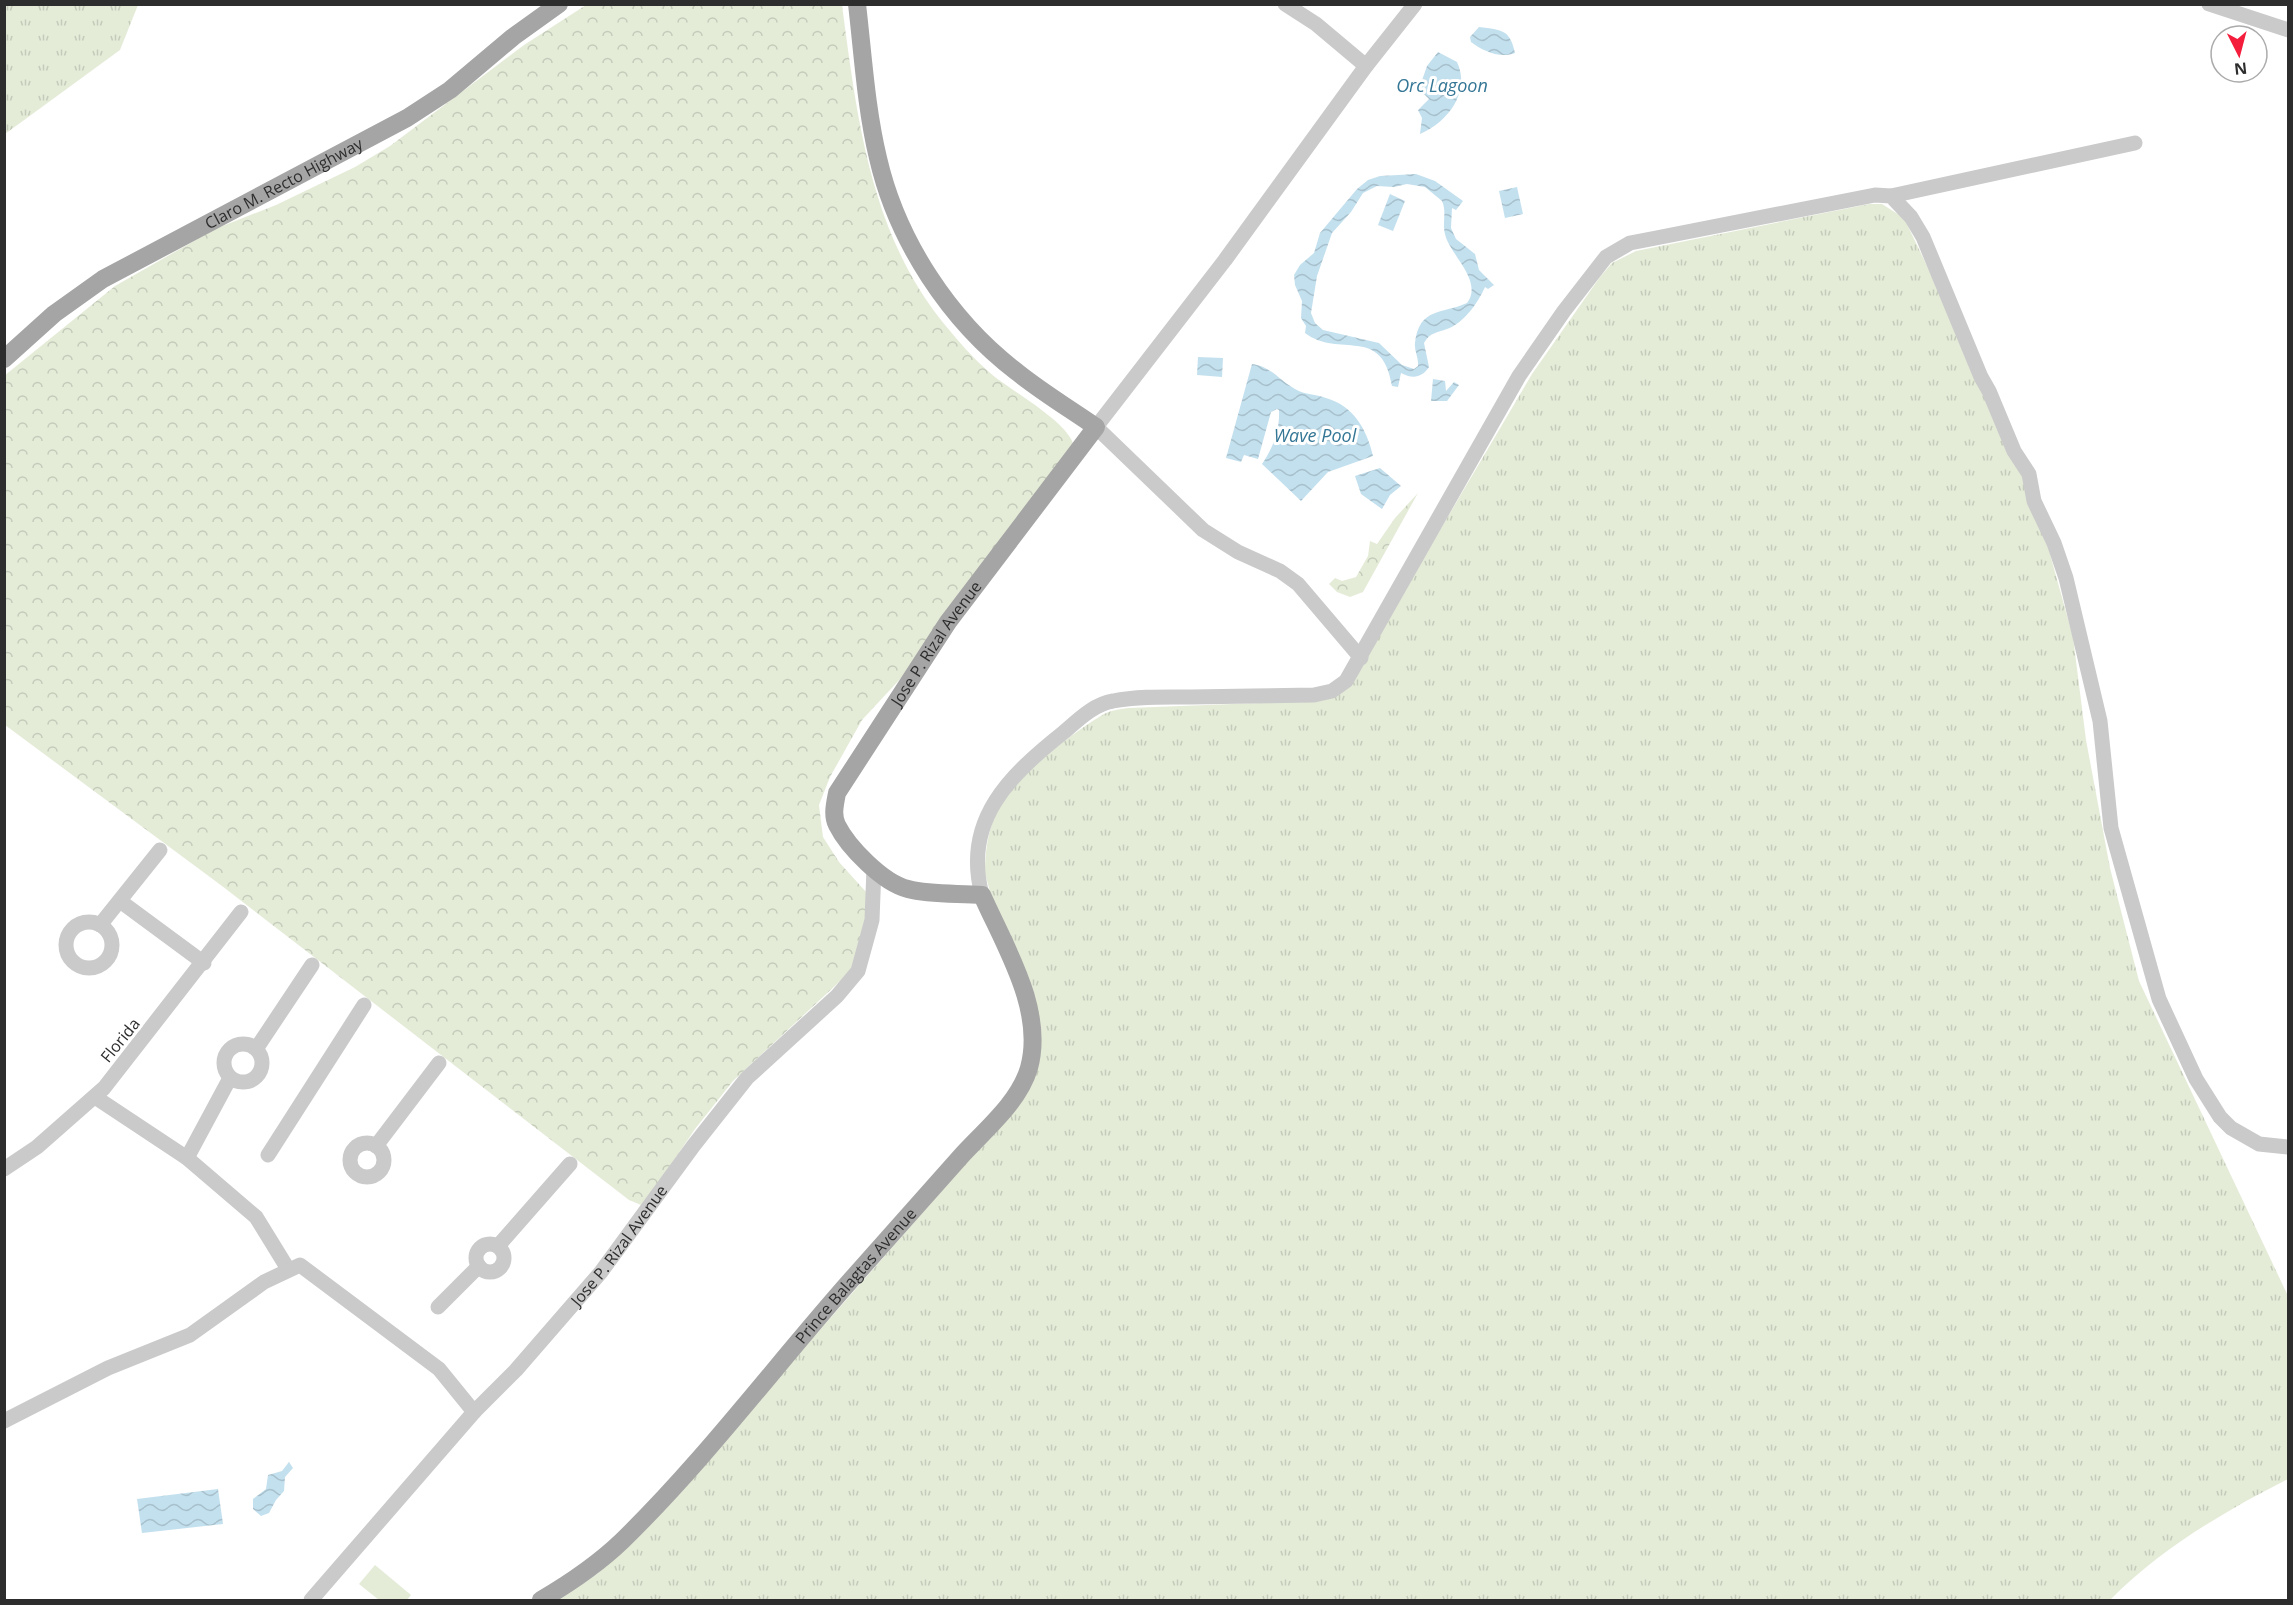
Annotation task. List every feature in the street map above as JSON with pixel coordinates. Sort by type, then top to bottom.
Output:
[{"type":"main road","name":"Claro M. Recto Highway","points":[[4,359],[68,303],[103,279],[407,118],[450,90],[513,37],[559,4]]},
{"type":"main road","points":[[857,4],[878,160],[893,207],[919,258],[943,297],[974,333],[1016,372],[1096,427]]},
{"type":"main road","name":"Jose P. Rizal Avenue","points":[[982,895],[906,889],[892,883],[854,850],[836,824],[834,811],[837,793],[948,622],[1096,427]]},
{"type":"main road","name":"Prince Balagtas Avenue","points":[[541,1600],[592,1567],[645,1517],[731,1422],[830,1304],[1021,1089],[1029,1069],[1033,1045],[1032,1025],[1020,983],[982,895]]},
{"type":"street","points":[[1285,4],[1316,24],[1366,66]]},
{"type":"street","points":[[1361,658],[1298,584],[1280,571],[1238,552],[1203,530],[1096,427],[1226,260],[1366,66],[1414,4]]},
{"type":"street","points":[[2209,4],[2289,30]]},
{"type":"street","points":[[982,895],[977,864],[982,834],[994,802],[1022,765],[1090,711],[1112,701],[1323,694],[1346,681],[1519,376],[1585,282],[1606,257],[1630,243],[1875,195],[1891,196],[2135,142]]},
{"type":"street","points":[[1891,196],[1911,217],[1923,237],[2014,451],[2029,474],[2034,501],[2054,543],[2066,578],[2100,721],[2111,828],[2144,938],[2151,974],[2177,1043],[2208,1102],[2231,1128],[2259,1144],[2289,1147]]},
{"type":"street","points":[[100,925],[160,850]]},
{"type":"street","name":"Jose P. Rizal Avenue","points":[[311,1600],[474,1412],[516,1370],[601,1272],[694,1145],[747,1078],[837,996],[858,971],[872,920],[874,868]]},
{"type":"street","points":[[120,901],[204,963]]},
{"type":"street","name":"Florida","points":[[4,1169],[37,1147],[94,1097],[204,963],[241,912]]},
{"type":"street","points":[[256,1049],[312,965]]},
{"type":"street","points":[[268,1155],[364,1005]]},
{"type":"street","points":[[242,1044],[256,1049],[262,1062],[257,1076],[244,1083],[230,1078],[223,1064],[228,1050],[242,1044]]},
{"type":"street","points":[[376,1146],[439,1064]]},
{"type":"street","points":[[187,1158],[230,1078]]},
{"type":"street","points":[[94,1097],[187,1158],[256,1217],[288,1269]]},
{"type":"street","points":[[438,1307],[479,1266],[476,1256],[480,1248],[489,1244],[498,1246],[570,1164]]},
{"type":"street","points":[[4,1421],[108,1368],[190,1335],[264,1282],[288,1269],[304,1266],[439,1369],[474,1412]]},
{"type":"green space","points":[[5,4],[138,5],[120,50],[5,134]]},
{"type":"green space","points":[[586,5],[842,5],[861,131],[883,213],[899,252],[920,290],[961,344],[989,372],[1050,416],[1069,436],[1074,446],[916,662],[862,720],[830,777],[819,805],[823,837],[839,862],[867,893],[868,918],[852,970],[733,1081],[695,1129],[646,1202],[641,1205],[629,1200],[222,886],[5,725],[4,376],[115,286],[215,229],[276,205],[355,167],[390,146],[524,45]]},
{"type":"green space","points":[[1869,204],[1882,204],[1904,218],[2010,439],[2048,547],[2073,637],[2086,740],[2110,868],[2139,981],[2288,1296],[2288,1479],[2194,1532],[2129,1581],[2110,1600],[555,1600],[597,1574],[641,1534],[1017,1105],[1036,1063],[985,873],[986,851],[993,820],[997,809],[1014,782],[1070,737],[1109,712],[1128,708],[1308,701],[1358,669],[1532,374],[1612,263],[1636,251]]},
{"type":"green space","points":[[1418,493],[1363,592],[1350,597],[1337,592],[1329,584],[1335,578],[1342,581],[1356,577],[1368,556],[1370,541],[1377,544],[1395,518]]},
{"type":"green space","points":[[375,1565],[411,1595],[407,1600],[379,1600],[359,1584]]},
{"type":"water","points":[[1479,27],[1504,32],[1511,40],[1515,53],[1503,55],[1492,53],[1471,42],[1470,37]]},
{"type":"water","name":"Orc Lagoon","points":[[1438,52],[1457,62],[1461,73],[1459,95],[1448,114],[1440,122],[1420,134],[1422,118],[1418,110],[1429,99],[1419,89],[1427,66]]},
{"type":"water","points":[[1416,174],[1435,181],[1463,201],[1456,210],[1452,208],[1451,228],[1456,239],[1475,254],[1479,270],[1494,285],[1488,289],[1485,287],[1474,306],[1459,322],[1429,337],[1424,343],[1429,367],[1416,376],[1401,373],[1398,387],[1392,386],[1387,367],[1379,355],[1369,349],[1332,344],[1305,333],[1306,326],[1301,318],[1302,301],[1295,285],[1294,275],[1300,265],[1314,253],[1320,233],[1357,189],[1368,180],[1380,176]],"holes":[[[1407,184],[1425,187],[1442,201],[1445,234],[1469,277],[1471,295],[1467,303],[1427,317],[1421,323],[1415,343],[1418,366],[1414,369],[1402,365],[1379,343],[1323,330],[1315,323],[1311,313],[1317,276],[1332,233],[1351,212],[1363,193],[1377,186],[1394,187]]]},
{"type":"water","points":[[1517,187],[1523,214],[1505,218],[1499,191]]},
{"type":"water","points":[[1390,194],[1405,201],[1393,231],[1378,225]]},
{"type":"water","points":[[1198,357],[1223,358],[1222,377],[1197,375]]},
{"type":"water","name":"Wave Pool","points":[[1252,364],[1270,371],[1299,391],[1336,402],[1352,413],[1363,428],[1373,456],[1328,472],[1301,501],[1262,464],[1277,432],[1279,410],[1277,409],[1271,412],[1258,459],[1244,455],[1241,462],[1226,458]]},
{"type":"water","points":[[1433,379],[1445,381],[1446,391],[1454,382],[1459,385],[1447,401],[1431,401]]},
{"type":"water","points":[[1380,468],[1401,486],[1390,495],[1382,509],[1361,494],[1355,476]]},
{"type":"water","points":[[289,1462],[293,1468],[285,1477],[284,1491],[269,1513],[261,1516],[253,1509],[253,1499],[266,1489],[268,1475],[282,1471]]},
{"type":"water","points":[[218,1489],[223,1524],[142,1533],[137,1499]]}]
